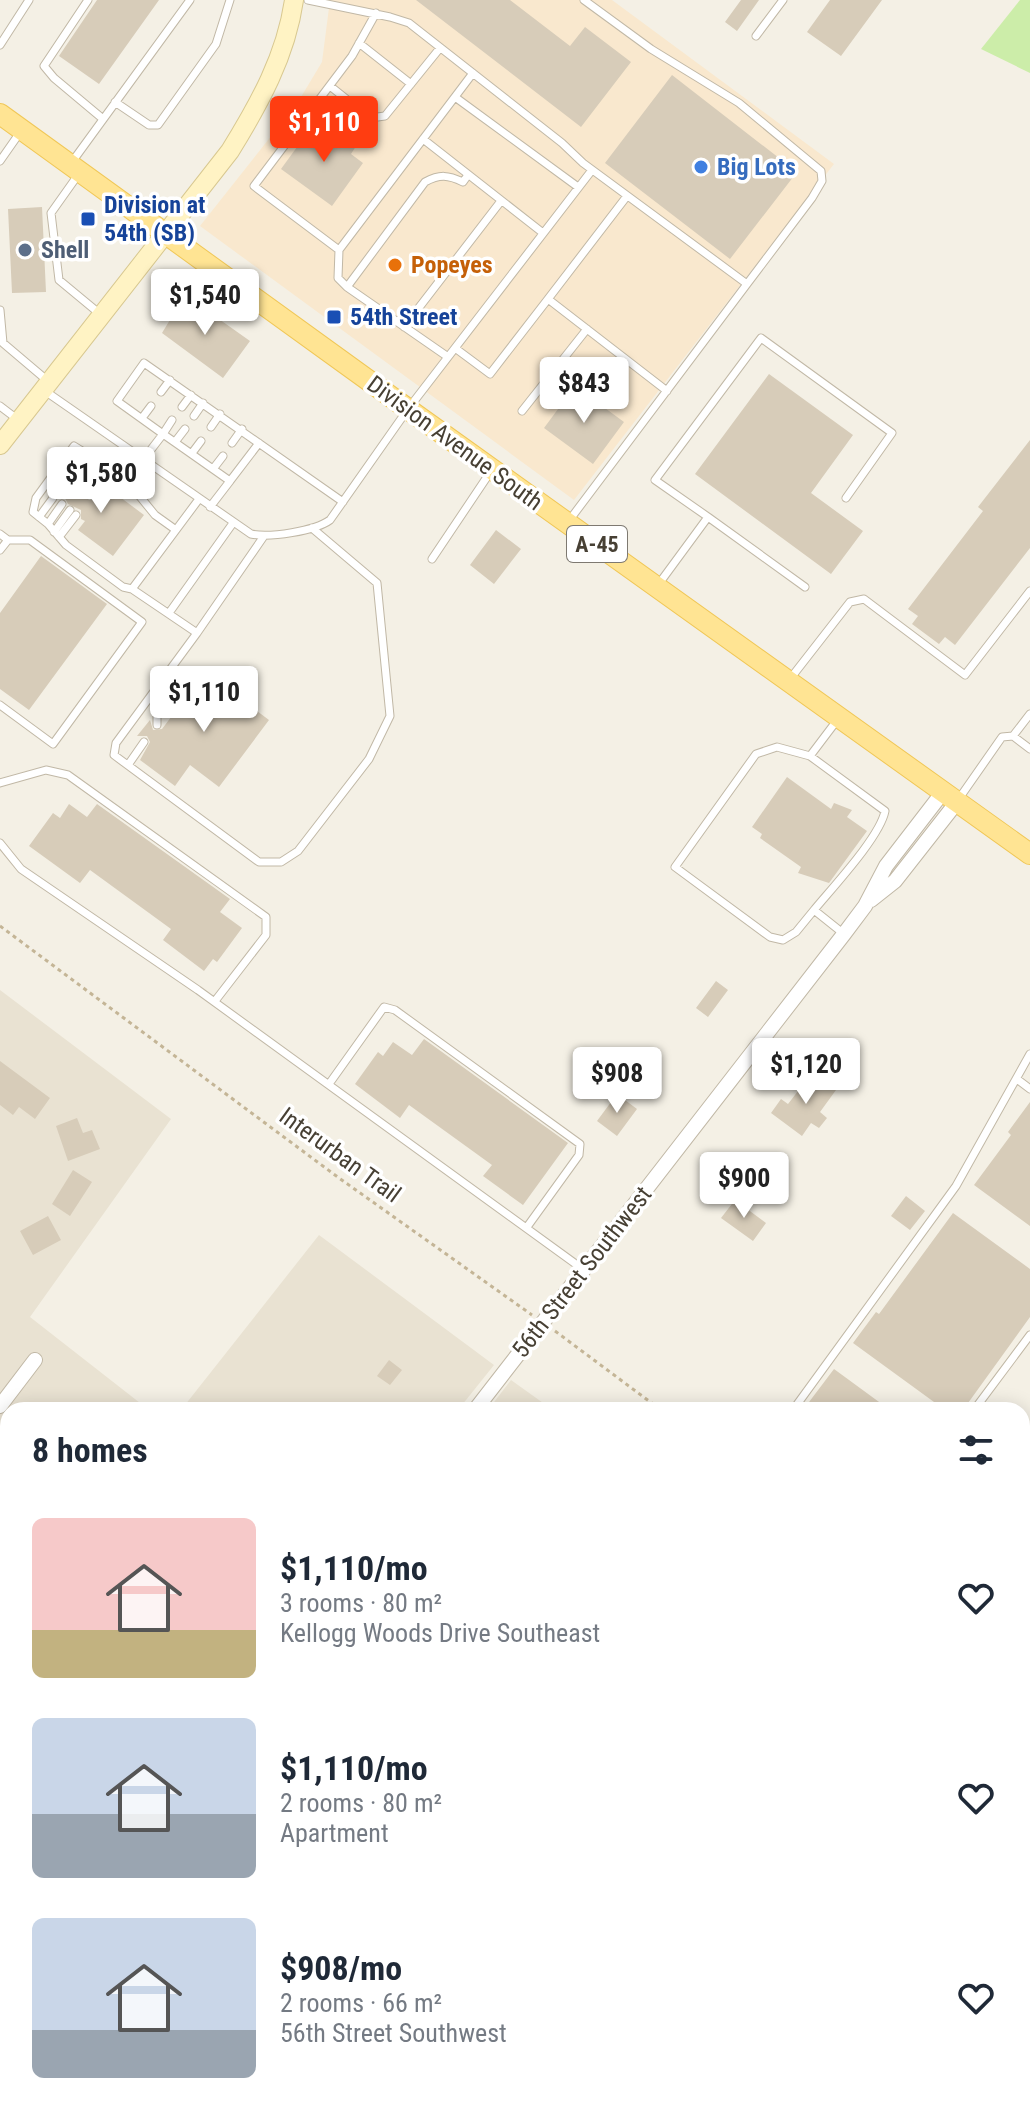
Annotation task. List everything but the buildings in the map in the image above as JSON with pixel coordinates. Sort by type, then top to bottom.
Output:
[{"type":"main road","points":[[0,445],[230,151],[257,108],[278,61],[294,0]]},
{"type":"main road","name":"Division Avenue South","points":[[0,114],[950,797],[1025,847]]},
{"type":"street","name":"56th Street Southwest","points":[[481,1402],[844,934],[865,906],[882,871],[950,797]]},
{"type":"street","points":[[3,1402],[35,1360]]},
{"type":"lane","points":[[0,45],[29,0]]},
{"type":"lane","points":[[88,0],[44,66],[103,119]]},
{"type":"lane","points":[[101,315],[59,280],[51,213],[103,119],[190,0]]},
{"type":"lane","points":[[115,102],[149,125],[158,125],[216,44],[230,0]]},
{"type":"lane","points":[[308,0],[376,13],[409,23],[592,170],[747,284]]},
{"type":"lane","points":[[366,11],[368,0]]},
{"type":"lane","points":[[567,523],[822,181],[821,171],[739,103],[651,49],[584,0]]},
{"type":"lane","points":[[756,36],[783,0]]},
{"type":"lane","points":[[339,250],[254,186],[330,86],[376,13]]},
{"type":"lane","points":[[359,43],[411,84]]},
{"type":"lane","points":[[330,86],[370,118],[385,116],[440,48]]},
{"type":"lane","points":[[448,357],[347,287],[338,278],[339,250],[473,73]]},
{"type":"lane","points":[[455,97],[578,187]]},
{"type":"lane","points":[[0,161],[23,129]]},
{"type":"lane","points":[[423,139],[543,233]]},
{"type":"lane","points":[[0,310],[3,343],[46,386],[210,507],[251,534],[264,536],[312,528],[330,520],[408,409],[592,170]]},
{"type":"lane","points":[[347,287],[425,182],[438,175],[463,182],[468,175]]},
{"type":"lane","points":[[455,348],[490,374],[627,196]]},
{"type":"lane","points":[[404,327],[501,201]]},
{"type":"lane","points":[[548,299],[667,391]]},
{"type":"lane","points":[[522,411],[587,329]]},
{"type":"lane","points":[[805,587],[655,480],[761,338],[892,433],[846,498]]},
{"type":"lane","points":[[230,481],[117,401],[144,363],[343,502]]},
{"type":"lane","points":[[161,392],[170,380]]},
{"type":"lane","points":[[182,407],[191,395]]},
{"type":"lane","points":[[194,416],[203,403]]},
{"type":"lane","points":[[0,406],[19,421]]},
{"type":"lane","points":[[142,418],[151,406]]},
{"type":"lane","points":[[211,427],[220,414]]},
{"type":"lane","points":[[143,460],[172,420]]},
{"type":"lane","points":[[175,442],[185,429]]},
{"type":"lane","points":[[232,443],[242,429]]},
{"type":"lane","points":[[192,453],[201,441]]},
{"type":"lane","points":[[210,507],[259,443]]},
{"type":"lane","points":[[176,530],[155,515],[124,477],[74,446],[36,498],[33,512],[66,545],[123,587],[132,589],[197,633]]},
{"type":"lane","points":[[68,476],[85,453]]},
{"type":"lane","points":[[213,469],[223,456]]},
{"type":"lane","points":[[77,482],[95,459]]},
{"type":"lane","points":[[89,491],[107,467]]},
{"type":"lane","points":[[432,559],[492,469]]},
{"type":"lane","points":[[39,517],[53,498]]},
{"type":"lane","points":[[132,589],[199,499]]},
{"type":"lane","points":[[48,524],[62,504]]},
{"type":"lane","points":[[57,534],[73,513]]},
{"type":"lane","points":[[657,587],[708,517]]},
{"type":"lane","points":[[169,613],[233,523]]},
{"type":"lane","points":[[264,536],[116,743],[114,755],[259,862],[281,862],[298,851],[369,759],[390,716],[377,583],[312,528]]},
{"type":"lane","points":[[0,534],[8,540],[30,540],[142,622],[53,744],[0,705]]},
{"type":"lane","points":[[0,550],[8,540]]},
{"type":"lane","points":[[789,681],[850,602],[864,599],[965,675],[1030,591]]},
{"type":"lane","points":[[157,688],[157,725]]},
{"type":"lane","points":[[1013,736],[1030,714]]},
{"type":"lane","points":[[810,756],[839,717]]},
{"type":"lane","points":[[950,797],[1002,737],[1013,736],[1030,749]]},
{"type":"lane","points":[[128,765],[144,742]]},
{"type":"lane","points":[[777,747],[810,756],[885,811],[883,821],[814,910],[796,932],[783,940],[770,937],[675,867],[756,754],[777,747]]},
{"type":"lane","points":[[0,783],[46,770],[68,775],[266,917],[266,935],[215,1001]]},
{"type":"lane","points":[[0,843],[21,869],[215,1001],[584,1270]]},
{"type":"lane","points":[[814,910],[844,934]]},
{"type":"lane","points":[[329,1084],[384,1007],[395,1010],[580,1144],[579,1155],[527,1227]]},
{"type":"lane","points":[[799,1402],[956,1186],[1030,1054]]},
{"type":"lane","points":[[1017,1079],[1030,1089]]},
{"type":"lane","points":[[980,1402],[1030,1335]]},
{"type":"path","name":"Interurban Trail","points":[[0,926],[339,1178],[650,1402]]},
{"type":"shaded area","points":[[330,0],[612,0],[834,164],[574,500],[200,226],[298,102],[322,62]]},
{"type":"shaded area","points":[[0,990],[171,1119],[30,1317],[139,1402],[0,1402]]},
{"type":"shaded area","points":[[319,1235],[494,1365],[464,1402],[187,1402]]},
{"type":"shaded area","points":[[511,1380],[542,1402],[494,1402]]},
{"type":"green space","points":[[1020,0],[1030,0],[1030,73],[981,49]]},
{"type":"place","name":"Big Lots","points":[[701,167]]},
{"type":"place","name":"Division at 54th (SB)","points":[[88,219]]},
{"type":"place","name":"Shell","points":[[25,250]]},
{"type":"place","name":"Popeyes","points":[[395,265]]},
{"type":"place","name":"54th Street","points":[[334,317]]}]
